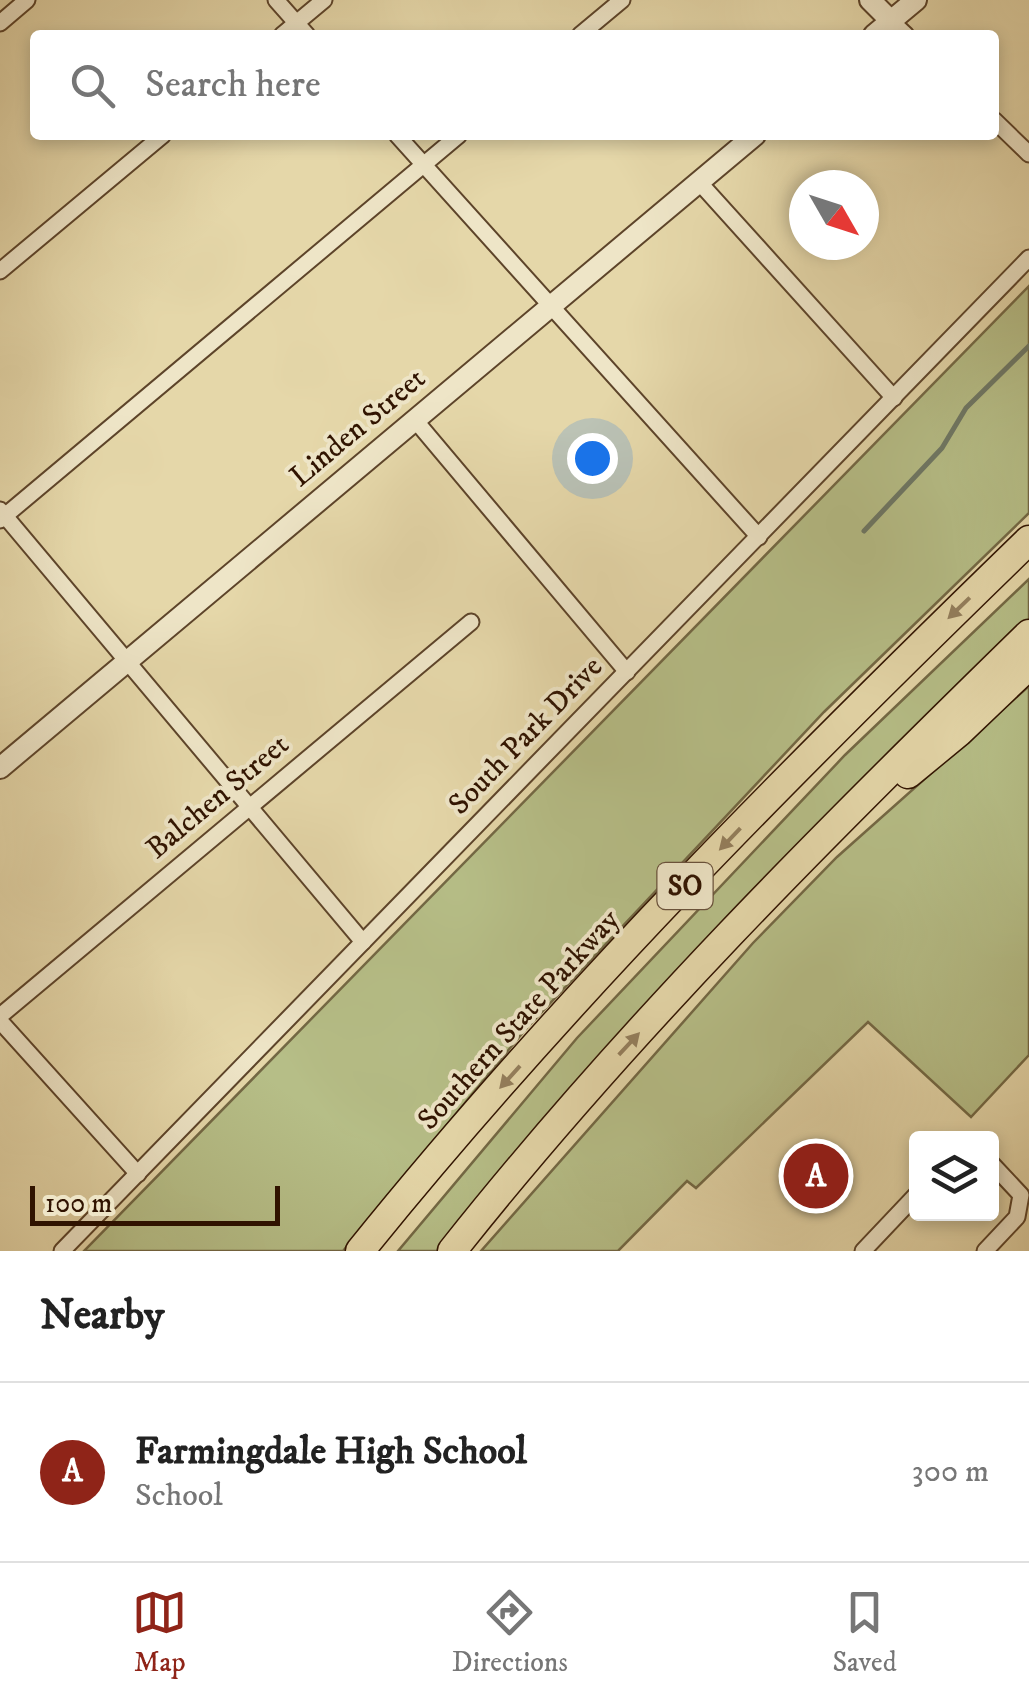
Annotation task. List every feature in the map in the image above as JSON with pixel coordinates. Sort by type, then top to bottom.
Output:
[{"type":"highway","name":"Southern State Parkway","points":[[360,1251],[485,1105],[688,882],[1029,540]]},
{"type":"highway","name":"SO","points":[[452,1251],[508,1180],[598,1079],[805,856],[1029,634]]},
{"type":"highway","points":[[805,856],[960,732],[1029,664]]},
{"type":"street","points":[[0,23],[27,0]]},
{"type":"street","points":[[276,0],[302,29],[324,0]]},
{"type":"street","points":[[586,30],[622,0]]},
{"type":"street","points":[[870,0],[899,28],[916,0]]},
{"type":"street","points":[[999,125],[1029,154]]},
{"type":"street","points":[[0,272],[157,140]]},
{"type":"street","points":[[402,140],[759,537]]},
{"type":"street","points":[[363,942],[2,515],[454,140]]},
{"type":"street","name":"Linden Street","points":[[0,768],[749,140]]},
{"type":"street","points":[[700,182],[894,398]]},
{"type":"street","name":"South Park Drive","points":[[62,1251],[1029,258]]},
{"type":"street","points":[[415,420],[627,672]]},
{"type":"street","name":"Balchen Street","points":[[0,1018],[471,622]]},
{"type":"street","points":[[0,1018],[138,1174]]},
{"type":"street","points":[[985,1251],[1016,1217],[1021,1195],[999,1171]]},
{"type":"street","points":[[863,1251],[909,1202]]},
{"type":"green space","points":[[1029,286],[1029,513],[824,712],[525,1030],[343,1251],[84,1251]]},
{"type":"green space","points":[[1029,579],[1029,625],[469,1212],[437,1251],[398,1251],[577,1038],[845,755]]},
{"type":"green space","points":[[1029,686],[1029,1055],[971,1117],[868,1022],[696,1188],[687,1181],[618,1251],[481,1251],[753,943],[837,857]]},
{"type":"waterway","points":[[864,531],[942,448],[966,408],[1029,346]]},
{"type":"place","name":"Farmingdale High School","points":[[816,1176]]}]
